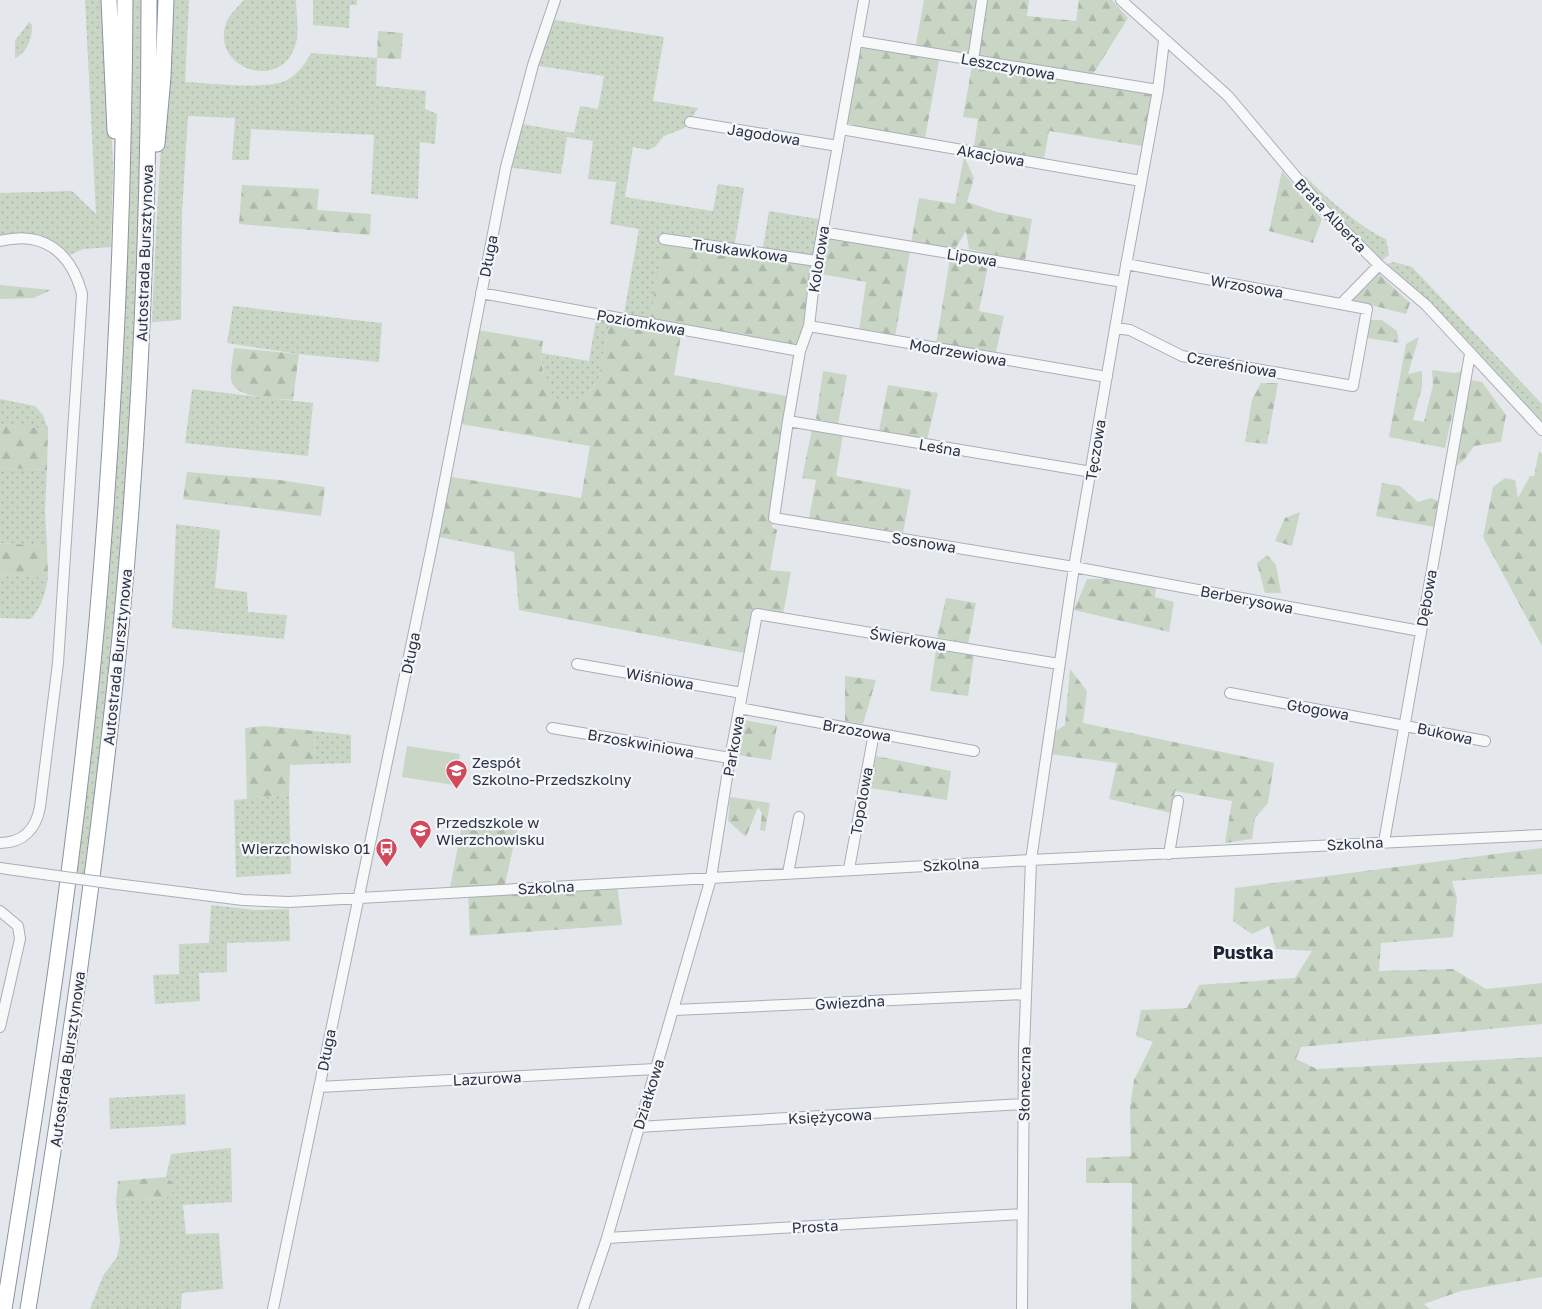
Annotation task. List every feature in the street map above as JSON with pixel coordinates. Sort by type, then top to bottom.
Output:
[{"type":"highway","points":[[109,0],[120,268]]},
{"type":"highway","name":"Autostrada Bursztynowa","points":[[4,1309],[58,951],[97,621],[110,450],[120,268],[125,0]]},
{"type":"highway","name":"Autostrada Bursztynowa","points":[[28,1309],[68,1056],[109,740],[128,537],[142,344],[149,86],[149,0]]},
{"type":"highway","points":[[144,275],[163,77],[166,0]]},
{"type":"street","name":"Długa","points":[[273,1309],[434,536],[515,129],[533,65],[555,0]]},
{"type":"street","name":"Kolorowa","points":[[774,518],[800,351],[809,326],[817,261],[864,0]]},
{"type":"street","points":[[973,60],[982,0]]},
{"type":"street","name":"Brata Alberta","points":[[1121,0],[1164,41],[1228,96],[1323,209],[1379,265],[1426,305],[1542,430]]},
{"type":"street","name":"Leszczynowa","points":[[857,41],[1158,90]]},
{"type":"street","name":"Tęczowa","points":[[1031,860],[1074,567],[1092,472],[1122,282],[1158,90],[1164,41]]},
{"type":"street","name":"Jagodowa","points":[[690,122],[838,146]]},
{"type":"street","name":"Akacjowa","points":[[841,130],[1141,181]]},
{"type":"street","name":"Lipowa","points":[[822,232],[1122,282]]},
{"type":"street","points":[[0,241],[18,236],[32,238],[46,244],[70,264],[77,274],[82,294],[58,663],[40,807],[35,824],[26,835],[14,841],[0,843]]},
{"type":"street","name":"Truskawkowa","points":[[664,239],[817,261]]},
{"type":"street","name":"Wrzosowa","points":[[1126,264],[1367,309],[1353,386]]},
{"type":"street","points":[[1342,304],[1379,265]]},
{"type":"street","name":"Poziomkowa","points":[[481,293],[800,351]]},
{"type":"street","name":"Modrzewiowa","points":[[809,326],[1107,377]]},
{"type":"street","name":"Czereśniowa","points":[[1115,328],[1130,330],[1182,356],[1353,386]]},
{"type":"street","name":"Dębowa","points":[[1384,842],[1470,354]]},
{"type":"street","name":"Leśna","points":[[788,421],[1092,472]]},
{"type":"street","name":"Sosnowa","points":[[774,518],[1074,567]]},
{"type":"street","name":"Berberysowa","points":[[1074,567],[1420,631]]},
{"type":"street","name":"Świerkowa","points":[[757,614],[1059,664]]},
{"type":"street","name":"Parkowa","points":[[711,878],[730,758],[757,614]]},
{"type":"street","name":"Wiśniowa","points":[[577,664],[742,693]]},
{"type":"street","name":"Głogowa","points":[[1230,693],[1405,725]]},
{"type":"street","name":"Brzozowa","points":[[739,708],[974,751]]},
{"type":"street","name":"Bukowa","points":[[1405,725],[1485,741]]},
{"type":"street","name":"Brzoskwiniowa","points":[[552,728],[730,758]]},
{"type":"street","name":"Topolowa","points":[[849,870],[874,733]]},
{"type":"street","points":[[1169,854],[1178,800]]},
{"type":"street","points":[[788,873],[799,817]]},
{"type":"street","name":"Szkolna","points":[[0,868],[254,901],[289,902],[1031,860],[1542,835]]},
{"type":"street","name":"Słoneczna","points":[[1022,1309],[1023,1104],[1031,860]]},
{"type":"street","name":"Działkowa","points":[[583,1309],[607,1238],[711,878]]},
{"type":"street","points":[[0,911],[18,926],[20,939],[0,1027]]},
{"type":"street","name":"Gwiezdna","points":[[674,1010],[1026,994]]},
{"type":"street","name":"Lazurowa","points":[[319,1087],[655,1069]]},
{"type":"street","name":"Księżycowa","points":[[638,1128],[1023,1104]]},
{"type":"street","name":"Prosta","points":[[607,1238],[1023,1214]]},
{"type":"green space","points":[[85,0],[105,0],[113,165],[111,247],[83,249],[70,255],[46,238],[0,237],[0,193],[72,191],[96,214]]},
{"type":"green space","points":[[130,0],[144,0],[137,320],[120,567],[87,875],[74,873],[84,792]]},
{"type":"green space","points":[[169,0],[189,0],[185,82],[223,85],[268,85],[289,79],[304,64],[311,53],[377,58],[376,86],[426,91],[425,109],[437,114],[435,144],[420,142],[418,199],[371,194],[374,135],[251,129],[249,160],[232,160],[235,118],[188,116],[182,212],[181,320],[152,322],[156,241]]},
{"type":"green space","points":[[244,0],[296,0],[298,29],[295,46],[287,61],[275,69],[261,71],[248,68],[236,61],[227,51],[224,37],[227,21]]},
{"type":"green space","points":[[313,0],[357,0],[357,5],[350,5],[349,28],[313,25]]},
{"type":"green space","points":[[924,0],[1029,0],[1027,16],[1076,21],[1079,0],[1112,0],[1128,18],[1090,79],[1154,90],[1143,146],[1049,131],[1043,164],[973,153],[978,119],[963,117],[973,60],[940,55],[924,144],[841,129],[857,41],[915,50]]},
{"type":"green space","points":[[548,19],[664,37],[653,101],[698,108],[685,128],[664,136],[655,147],[648,150],[633,147],[625,197],[713,211],[718,184],[744,188],[734,249],[649,323],[623,319],[639,229],[610,224],[616,182],[588,179],[593,141],[567,137],[561,174],[506,167],[516,123],[574,133],[580,106],[598,109],[604,76],[533,65]]},
{"type":"green space","points":[[29,22],[32,25],[28,44],[23,52],[15,58],[15,41]]},
{"type":"green space","points":[[378,31],[403,33],[401,59],[377,58]]},
{"type":"green space","points":[[964,156],[974,178],[967,202],[997,212],[1032,219],[1025,261],[969,249],[966,231],[955,249],[911,243],[919,198],[955,204]]},
{"type":"green space","points":[[1282,171],[1322,219],[1313,243],[1269,231]]},
{"type":"green space","points":[[1305,176],[1332,202],[1355,220],[1386,239],[1389,255],[1380,262],[1300,179]]},
{"type":"green space","points":[[242,185],[319,189],[317,210],[371,214],[370,235],[239,224]]},
{"type":"green space","points":[[769,211],[824,220],[817,261],[762,253]]},
{"type":"green space","points":[[822,232],[910,252],[895,337],[859,331],[866,282],[815,273],[800,351],[682,330],[674,375],[792,397],[772,527],[777,530],[770,570],[791,572],[783,614],[758,609],[750,654],[519,610],[514,552],[434,536],[446,476],[581,498],[590,446],[455,423],[472,329],[543,341],[543,372],[556,400],[584,400],[598,381],[611,316],[649,323],[664,239],[816,261]]},
{"type":"green space","points":[[950,259],[988,265],[979,311],[1004,316],[996,352],[936,344]]},
{"type":"green space","points":[[1394,262],[1412,267],[1542,404],[1542,421],[1383,265]]},
{"type":"green space","points":[[1377,272],[1410,303],[1406,314],[1351,300]]},
{"type":"green space","points":[[0,285],[51,290],[34,298],[0,299]]},
{"type":"green space","points":[[233,306],[382,323],[379,362],[299,354],[227,343]]},
{"type":"green space","points":[[597,314],[611,316],[598,381],[584,400],[556,400],[545,383],[541,353],[589,361]]},
{"type":"green space","points":[[1370,320],[1382,320],[1397,331],[1399,343],[1367,338]]},
{"type":"green space","points":[[1419,337],[1408,374],[1422,371],[1422,387],[1413,420],[1424,422],[1433,385],[1432,370],[1455,373],[1462,371],[1445,448],[1389,437],[1406,344]]},
{"type":"green space","points":[[234,348],[299,354],[293,400],[248,394],[234,386],[231,380],[231,368]]},
{"type":"green space","points":[[823,371],[847,375],[838,424],[816,419]]},
{"type":"green space","points":[[1470,380],[1482,382],[1506,415],[1501,442],[1474,446],[1464,460],[1454,468]]},
{"type":"green space","points":[[1261,383],[1278,383],[1267,444],[1245,442],[1252,400]]},
{"type":"green space","points":[[888,385],[938,393],[927,440],[879,431]]},
{"type":"green space","points":[[192,389],[313,403],[308,456],[185,443]]},
{"type":"green space","points":[[0,399],[35,406],[43,415],[48,429],[0,424]]},
{"type":"green space","points":[[0,424],[48,429],[47,470],[0,468]]},
{"type":"green space","points":[[812,429],[843,434],[836,476],[911,490],[903,533],[809,518],[816,480],[802,478]]},
{"type":"green space","points":[[1539,451],[1542,454],[1542,646],[1483,537],[1493,487],[1505,478],[1515,480],[1518,498],[1530,476],[1534,476]]},
{"type":"green space","points":[[0,468],[47,470],[45,511],[47,546],[0,543]]},
{"type":"green space","points":[[187,472],[280,480],[325,487],[321,516],[183,499]]},
{"type":"green space","points":[[1382,483],[1400,486],[1418,502],[1431,498],[1438,501],[1434,527],[1376,516]]},
{"type":"green space","points":[[1300,512],[1292,546],[1275,541],[1285,518]]},
{"type":"green space","points":[[176,524],[220,530],[215,588],[247,592],[248,612],[287,615],[284,639],[172,628]]},
{"type":"green space","points":[[0,543],[47,546],[48,578],[0,574]]},
{"type":"green space","points":[[1267,555],[1276,565],[1281,593],[1265,593],[1257,563]]},
{"type":"green space","points":[[0,574],[48,578],[42,600],[31,619],[0,618]]},
{"type":"green space","points":[[1087,579],[1105,579],[1156,587],[1155,597],[1174,602],[1169,632],[1074,610]]},
{"type":"green space","points":[[946,598],[976,603],[968,644],[937,637]]},
{"type":"green space","points":[[936,649],[974,655],[968,696],[930,691]]},
{"type":"green space","points":[[1070,669],[1087,691],[1083,723],[1274,763],[1268,803],[1255,818],[1252,839],[1225,843],[1232,801],[1175,791],[1171,813],[1109,799],[1117,763],[1050,754],[1053,733],[1065,725]]},
{"type":"green space","points":[[845,676],[876,680],[863,724],[845,721]]},
{"type":"green space","points":[[744,720],[777,726],[771,760],[738,755]]},
{"type":"green space","points":[[264,726],[314,731],[315,764],[290,765],[289,795],[247,799],[245,728]]},
{"type":"green space","points":[[314,731],[351,735],[351,763],[315,764]]},
{"type":"green space","points":[[407,746],[460,754],[454,785],[402,777]]},
{"type":"green space","points":[[876,756],[951,771],[947,800],[870,788]]},
{"type":"green space","points":[[289,795],[291,874],[236,877],[234,800]]},
{"type":"green space","points":[[730,797],[770,803],[765,831],[760,830],[762,813],[758,807],[746,837],[728,821]]},
{"type":"green space","points":[[463,821],[517,830],[504,889],[617,883],[622,925],[470,936],[468,892],[449,892]]},
{"type":"green space","points":[[1542,848],[1542,874],[1452,881],[1457,898],[1453,937],[1381,943],[1379,971],[1453,969],[1486,989],[1542,983],[1542,1024],[1301,1047],[1296,1059],[1317,1069],[1542,1057],[1542,1277],[1461,1291],[1424,1304],[1430,1309],[1131,1309],[1132,1183],[1086,1183],[1086,1158],[1131,1156],[1130,1107],[1134,1080],[1153,1042],[1136,1036],[1141,1010],[1187,1008],[1199,985],[1295,978],[1312,951],[1276,949],[1269,926],[1252,934],[1233,921],[1235,888]]},
{"type":"green space","points":[[211,905],[255,910],[289,909],[290,941],[227,943],[227,972],[199,973],[200,1001],[155,1004],[153,975],[179,974],[179,944],[209,943]]},
{"type":"green space","points":[[185,1094],[186,1125],[110,1129],[109,1098]]},
{"type":"green space","points":[[231,1148],[232,1202],[183,1205],[186,1234],[219,1233],[223,1289],[182,1293],[181,1309],[90,1309],[103,1276],[117,1257],[120,1242],[116,1200],[165,1198],[173,1183],[166,1177],[171,1154]]},
{"type":"green space","points":[[166,1177],[173,1183],[172,1196],[116,1200],[118,1181]]},
{"type":"place","name":"Zespół Szkolno-Przedszkolny","points":[[456,790]]},
{"type":"place","name":"Przedszkole w Wierzchowisku","points":[[420,850]]},
{"type":"place","name":"Wierzchowisko 01","points":[[386,867]]},
{"type":"district","name":"Pustka","points":[[1243,952]]}]
